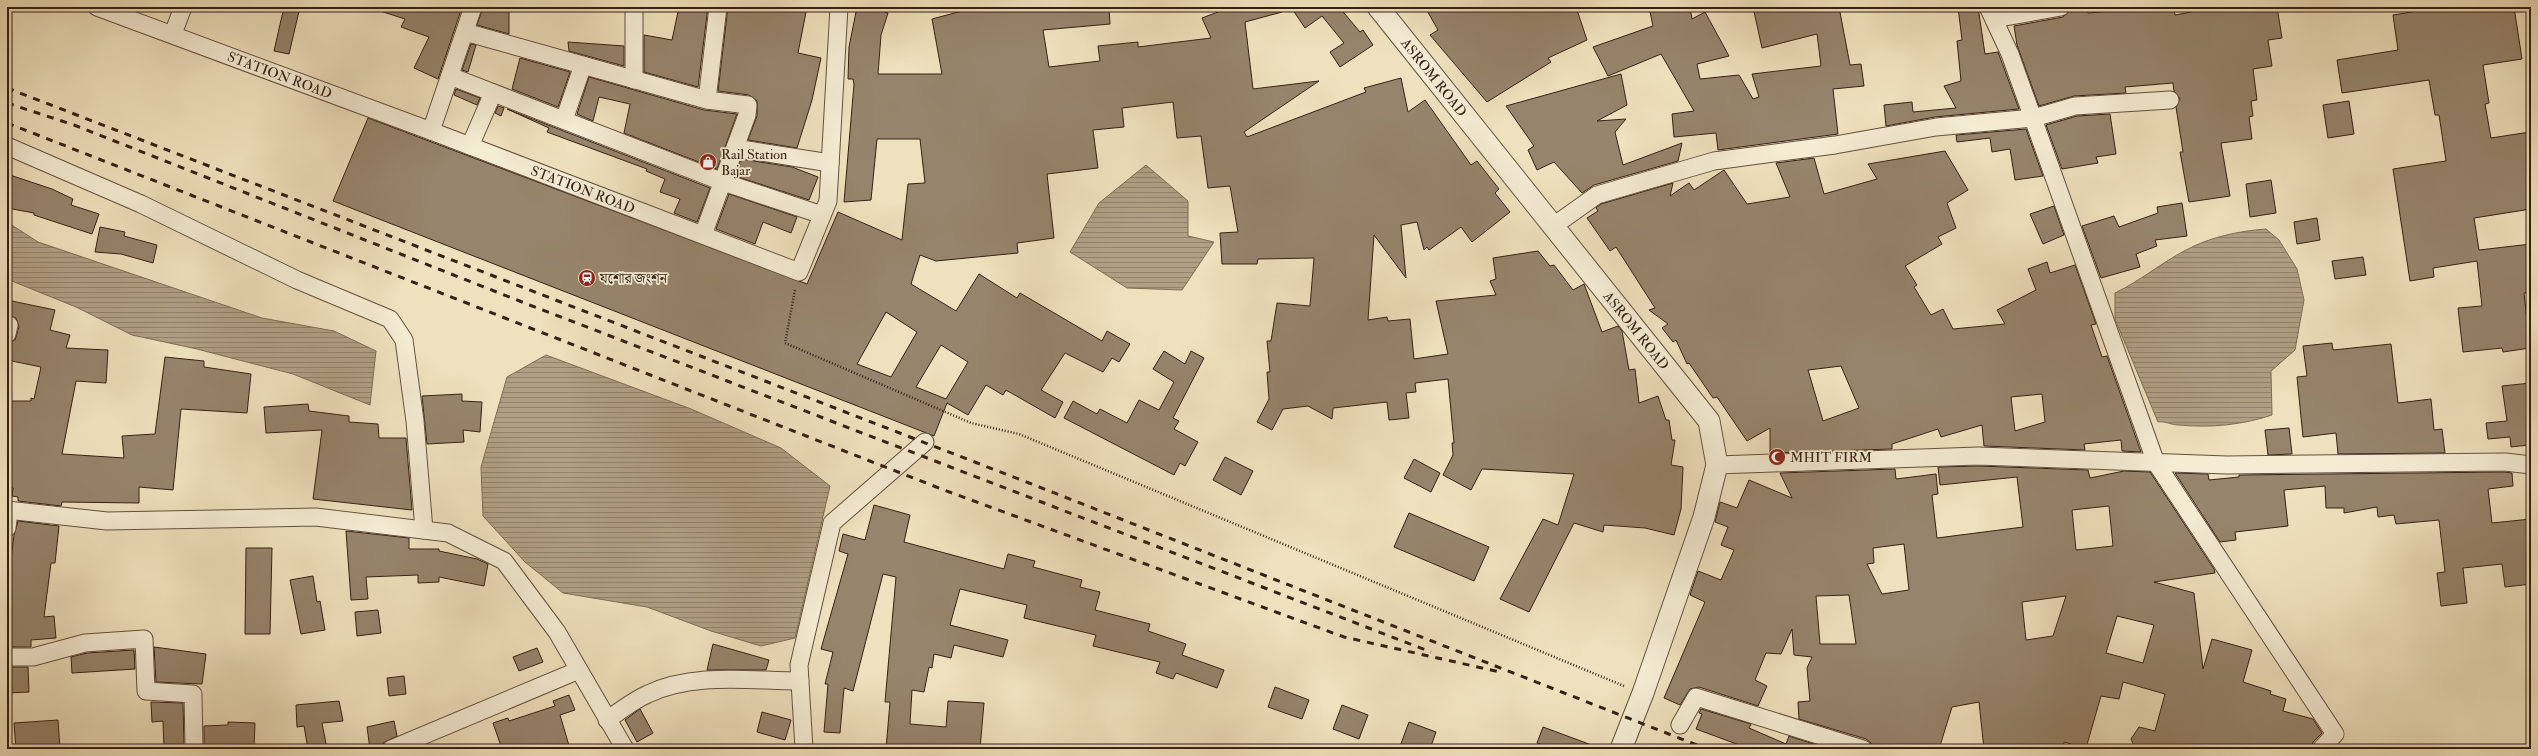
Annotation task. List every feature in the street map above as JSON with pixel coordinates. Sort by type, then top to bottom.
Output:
[{"type":"street","points":[[173,34],[183,7]]},
{"type":"street","points":[[431,131],[473,7]]},
{"type":"street","points":[[634,7],[634,80]]},
{"type":"street","points":[[707,100],[718,7]]},
{"type":"street","points":[[799,272],[828,202],[839,7]]},
{"type":"street","name":"ASROM ROAD","points":[[1378,7],[1552,227],[1709,421],[1717,465],[1704,517],[1641,700],[1621,749]]},
{"type":"street","points":[[2061,7],[1991,13],[2010,54],[2156,462],[2335,734],[2321,749]]},
{"type":"street","name":"STATION ROAD","points":[[107,9],[799,272]]},
{"type":"street","points":[[464,32],[707,100],[748,105],[747,115],[703,236]]},
{"type":"street","points":[[564,120],[583,65]]},
{"type":"street","points":[[450,76],[723,182],[822,215]]},
{"type":"street","points":[[470,146],[493,93]]},
{"type":"street","points":[[1552,227],[1597,195],[1714,161],[1835,145],[1936,127],[2033,118],[2075,106],[2170,100]]},
{"type":"street","points":[[7,146],[140,204],[297,280],[390,319],[404,340],[415,422],[424,530]]},
{"type":"street","points":[[735,148],[830,163]]},
{"type":"street","points":[[804,749],[799,665],[832,523],[925,442]]},
{"type":"street","points":[[1717,465],[1978,456],[2227,465],[2505,462],[2531,465]]},
{"type":"street","points":[[7,528],[8,510],[107,521],[316,517],[448,533],[504,561],[557,632],[624,749]]},
{"type":"street","points":[[7,657],[33,656],[85,643],[144,639],[146,691],[193,694],[194,749]]},
{"type":"street","points":[[391,749],[579,670]]},
{"type":"street","points":[[607,720],[648,694],[673,685],[699,681],[800,680]]},
{"type":"street","points":[[1680,725],[1696,697],[1863,749]]},
{"type":"path","points":[[799,272],[785,343],[971,423],[1019,434],[1641,700]]},
{"type":"shaded area","points":[[1146,165],[1188,201],[1188,236],[1214,242],[1182,290],[1127,288],[1070,252],[1099,203]]},
{"type":"shaded area","points":[[7,222],[38,242],[262,318],[334,331],[376,351],[370,405],[293,374],[197,349],[132,335],[76,307],[7,279]]},
{"type":"shaded area","points":[[2266,229],[2279,240],[2297,269],[2304,300],[2295,350],[2271,371],[2272,415],[2249,421],[2215,426],[2176,425],[2158,422],[2115,319],[2115,293],[2195,245],[2225,235]]},
{"type":"shaded area","points":[[546,355],[691,409],[781,448],[830,486],[795,638],[761,646],[711,631],[647,607],[563,593],[525,562],[483,516],[481,467],[507,377]]},
{"type":"building","points":[[284,7],[300,7],[289,54],[274,51]]},
{"type":"building","points":[[377,7],[462,7],[438,79],[414,68],[429,37],[401,27],[405,19],[377,10]]},
{"type":"building","points":[[483,7],[509,7],[509,34],[477,25]]},
{"type":"building","points":[[679,7],[708,7],[698,87],[644,72],[644,35],[672,40]]},
{"type":"building","points":[[728,7],[807,7],[798,53],[821,58],[812,100],[797,148],[748,140],[757,116],[757,101],[749,95],[718,91]]},
{"type":"building","points":[[857,7],[876,7],[876,9],[888,13],[881,35],[878,74],[942,74],[932,19],[977,7],[1109,7],[1110,24],[1043,30],[1049,67],[1100,61],[1098,46],[1138,42],[1138,47],[1211,38],[1202,18],[1231,7],[1281,7],[1282,12],[1245,22],[1253,89],[1319,81],[1244,132],[1247,137],[1366,92],[1364,88],[1401,78],[1408,112],[1425,100],[1471,165],[1477,161],[1499,189],[1495,193],[1510,212],[1472,242],[1461,227],[1429,250],[1427,247],[1424,250],[1417,222],[1401,225],[1406,278],[1374,235],[1368,320],[1387,317],[1388,321],[1410,319],[1414,359],[1448,354],[1436,301],[1496,295],[1490,281],[1496,279],[1493,258],[1538,251],[1550,266],[1554,265],[1573,290],[1584,284],[1602,332],[1618,326],[1622,331],[1629,370],[1635,369],[1639,403],[1658,396],[1666,420],[1669,420],[1672,440],[1675,440],[1671,465],[1683,467],[1681,509],[1674,535],[1645,528],[1604,525],[1603,532],[1574,523],[1529,612],[1500,599],[1543,519],[1558,525],[1574,474],[1482,469],[1471,490],[1443,475],[1453,455],[1452,443],[1454,443],[1448,379],[1415,383],[1416,392],[1406,393],[1409,418],[1389,420],[1387,402],[1333,408],[1332,419],[1308,406],[1283,409],[1272,430],[1257,422],[1269,399],[1267,372],[1270,372],[1267,341],[1271,341],[1277,303],[1310,306],[1314,258],[1258,259],[1257,264],[1222,264],[1220,233],[1238,232],[1230,186],[1208,188],[1201,136],[1177,138],[1173,102],[1122,108],[1124,127],[1093,130],[1098,168],[1047,174],[1054,238],[1017,243],[1018,253],[936,261],[920,255],[911,284],[956,311],[979,274],[1017,298],[1020,293],[1102,341],[1107,331],[1130,344],[1119,362],[1112,358],[1103,372],[1065,353],[1041,390],[1063,402],[1055,418],[1006,390],[1003,395],[986,385],[968,415],[947,403],[934,436],[333,201],[368,118],[807,284],[838,212],[902,240],[908,184],[925,183],[920,139],[877,139],[871,200],[844,202],[854,84],[853,79],[848,79],[849,47]],"holes":[[[886,312],[917,332],[891,377],[857,364]],[[941,345],[968,362],[946,399],[916,387]]]},
{"type":"building","points":[[1291,7],[1339,7],[1360,32],[1363,30],[1373,45],[1340,67],[1330,52],[1344,43],[1322,16],[1305,28]]},
{"type":"building","points":[[1425,7],[1576,7],[1587,40],[1548,58],[1551,62],[1487,102],[1430,35],[1438,30]]},
{"type":"building","points":[[1649,7],[1690,7],[1692,19],[1705,12],[1729,56],[1697,64],[1700,79],[1739,75],[1753,99],[1759,97],[1752,74],[1821,66],[1817,34],[1762,48],[1753,7],[1839,7],[1850,65],[1861,64],[1864,86],[1833,89],[1838,134],[1718,150],[1716,133],[1674,137],[1672,114],[1694,111],[1661,54],[1608,76],[1593,47],[1653,26]]},
{"type":"building","points":[[1958,7],[1978,7],[1985,54],[1998,52],[2019,109],[1935,117],[1886,126],[1884,105],[1912,102],[1913,112],[1956,108],[1944,86],[1961,81],[1957,41],[1962,40]]},
{"type":"building","points":[[2087,7],[2088,13],[2121,10],[2120,7],[2174,7],[2175,15],[2217,7],[2277,7],[2282,38],[2268,40],[2272,66],[2253,69],[2257,100],[2251,101],[2253,116],[2249,117],[2252,139],[2221,143],[2230,196],[2189,202],[2180,152],[2183,152],[2176,107],[2180,99],[2174,91],[2173,83],[2125,87],[2126,93],[2074,96],[2039,106],[2017,45],[2014,26],[2063,17],[2071,9]]},
{"type":"building","points":[[2424,7],[2514,7],[2522,59],[2483,65],[2489,103],[2485,104],[2491,138],[2530,132],[2531,209],[2474,218],[2479,250],[2531,244],[2531,292],[2524,293],[2530,348],[2503,352],[2502,348],[2463,352],[2458,308],[2482,306],[2477,261],[2433,268],[2434,277],[2410,281],[2393,169],[2446,161],[2439,115],[2435,115],[2429,80],[2342,93],[2337,60],[2398,50],[2393,15],[2424,10]]},
{"type":"building","points":[[568,42],[624,46],[624,66],[569,51]]},
{"type":"building","points":[[471,44],[476,45],[468,72],[462,70]]},
{"type":"building","points":[[520,58],[570,72],[558,107],[512,89]]},
{"type":"building","points":[[1621,74],[1627,105],[1597,121],[1626,119],[1615,132],[1623,165],[1682,143],[1678,161],[1594,185],[1582,193],[1554,162],[1537,170],[1528,150],[1534,146],[1506,106]]},
{"type":"building","points":[[589,77],[704,110],[737,114],[717,169],[624,133],[630,104],[599,97],[593,121],[577,114]]},
{"type":"building","points":[[456,89],[480,98],[477,105],[454,95]]},
{"type":"building","points":[[2349,101],[2354,134],[2328,138],[2323,105]]},
{"type":"building","points":[[498,106],[504,108],[501,116],[495,113]]},
{"type":"building","points":[[507,109],[710,188],[697,222],[674,213],[680,199],[660,192],[665,179],[646,171],[647,169],[547,132],[549,128]]},
{"type":"building","points":[[2110,114],[2116,154],[2096,157],[2098,163],[2062,169],[2046,125],[2077,116]]},
{"type":"building","points":[[2026,129],[2043,176],[2015,180],[2010,149],[1992,152],[1990,138],[1957,142],[1956,135]]},
{"type":"building","points":[[1945,151],[1968,190],[1947,203],[1956,228],[1938,237],[1942,244],[1905,266],[1917,285],[1914,287],[1931,315],[1943,309],[1953,329],[2005,324],[1997,310],[2036,290],[2028,269],[2047,262],[2050,273],[2075,265],[2096,324],[2091,325],[2102,357],[2107,356],[2141,452],[2122,451],[2121,440],[2084,444],[2085,450],[1984,446],[1982,425],[1941,437],[1938,429],[1892,444],[1892,449],[1770,453],[1770,428],[1747,441],[1717,397],[1713,398],[1689,363],[1687,364],[1676,340],[1673,342],[1662,328],[1668,324],[1649,310],[1655,308],[1616,247],[1610,251],[1587,218],[1598,211],[1596,208],[1601,204],[1673,183],[1670,196],[1689,183],[1694,190],[1724,170],[1747,204],[1790,197],[1776,163],[1814,158],[1824,194],[1877,179],[1868,164]],"holes":[[[1841,366],[1859,408],[1823,421],[1808,370]],[[2042,394],[2045,422],[2015,431],[2011,397]]]},
{"type":"building","points":[[741,159],[792,167],[818,177],[809,200],[735,176]]},
{"type":"building","points":[[7,174],[52,189],[73,199],[71,205],[99,214],[92,234],[34,215],[34,213],[7,208]]},
{"type":"building","points":[[2271,180],[2276,213],[2250,217],[2246,184]]},
{"type":"building","points":[[729,194],[797,217],[791,233],[763,222],[755,244],[716,229]]},
{"type":"building","points":[[2182,203],[2187,236],[2155,240],[2157,246],[2136,254],[2140,267],[2101,278],[2082,226],[2114,216],[2119,227],[2158,213],[2157,207]]},
{"type":"building","points":[[2054,206],[2064,235],[2043,244],[2030,214]]},
{"type":"building","points":[[2317,218],[2320,240],[2297,244],[2294,222]]},
{"type":"building","points":[[100,227],[125,232],[124,236],[157,245],[153,263],[121,254],[95,252]]},
{"type":"building","points":[[2363,257],[2366,275],[2335,279],[2332,261]]},
{"type":"building","points":[[7,300],[55,310],[50,330],[70,335],[66,348],[108,350],[106,383],[76,381],[62,454],[124,458],[122,436],[155,434],[165,357],[204,361],[204,367],[251,374],[247,413],[181,409],[173,490],[139,487],[139,503],[62,502],[61,506],[18,501],[18,497],[12,496],[13,488],[7,487],[7,401],[31,401],[31,398],[34,399],[41,367],[7,360],[7,344],[15,340],[19,327],[16,318],[7,315]]},
{"type":"building","points":[[2332,343],[2333,350],[2391,344],[2398,403],[2431,399],[2434,430],[2442,429],[2445,453],[2338,454],[2336,433],[2303,437],[2297,377],[2307,376],[2303,346]]},
{"type":"building","points":[[1164,351],[1185,364],[1191,351],[1204,358],[1173,418],[1179,421],[1174,429],[1198,442],[1185,466],[1180,463],[1174,475],[1064,418],[1073,401],[1097,414],[1100,409],[1127,423],[1139,400],[1159,410],[1174,382],[1153,369]]},
{"type":"building","points":[[2531,383],[2531,425],[2527,425],[2529,445],[2511,447],[2510,437],[2488,439],[2486,423],[2507,421],[2502,386]]},
{"type":"building","points":[[462,394],[462,401],[482,402],[480,432],[463,430],[464,442],[427,444],[422,396]]},
{"type":"building","points":[[308,404],[309,411],[349,416],[349,422],[378,424],[379,438],[406,438],[412,510],[313,499],[322,430],[266,433],[264,407]]},
{"type":"building","points":[[2289,428],[2292,454],[2268,455],[2265,430]]},
{"type":"building","points":[[1225,457],[1253,471],[1241,495],[1213,480]]},
{"type":"building","points":[[1414,459],[1440,473],[1431,492],[1404,478]]},
{"type":"building","points":[[1978,466],[2088,470],[2090,478],[2124,471],[2150,472],[2214,569],[2215,573],[2154,582],[2194,593],[2203,669],[2212,639],[2252,650],[2243,682],[2271,691],[2270,694],[2286,699],[2283,711],[2313,719],[2322,733],[2313,742],[2311,749],[2135,749],[2131,739],[2139,727],[2155,731],[2165,694],[2123,682],[2119,699],[2101,696],[2086,748],[2064,742],[2063,749],[1984,749],[1979,702],[1952,707],[1939,749],[1873,749],[1871,743],[1866,739],[1799,719],[1798,702],[1810,701],[1807,668],[1812,657],[1794,655],[1792,629],[1781,654],[1766,653],[1755,680],[1767,686],[1758,706],[1699,687],[1690,689],[1680,705],[1664,698],[1705,602],[1690,595],[1698,571],[1721,580],[1734,550],[1721,545],[1728,527],[1715,522],[1720,502],[1737,508],[1749,480],[1792,498],[1780,473],[1895,469],[1896,479],[1936,474],[1938,494],[1932,495],[1937,538],[2023,527],[2017,477],[1940,485],[1938,467]],"holes":[[[2109,506],[2113,546],[2076,550],[2072,510]],[[1904,544],[1909,590],[1882,594],[1867,564],[1874,563],[1873,548]],[[1849,595],[1856,644],[1820,644],[1816,596]],[[2066,596],[2053,636],[2026,640],[2022,602]],[[2117,616],[2154,625],[2143,663],[2106,653]]]},
{"type":"building","points":[[2175,473],[2208,474],[2209,480],[2239,477],[2239,475],[2512,473],[2513,486],[2488,489],[2492,523],[2531,519],[2531,584],[2505,587],[2502,564],[2463,568],[2467,603],[2441,606],[2437,573],[2445,572],[2439,520],[2396,524],[2394,515],[2378,517],[2377,507],[2344,513],[2344,508],[2326,508],[2325,486],[2284,490],[2288,526],[2235,532],[2236,540],[2220,542]]},
{"type":"building","points":[[874,505],[910,515],[904,542],[1004,569],[1008,554],[1035,561],[1033,567],[1082,580],[1080,587],[1100,592],[1095,610],[1150,624],[1148,631],[1186,644],[1182,655],[1224,670],[1217,688],[1176,673],[1173,679],[1156,673],[1160,662],[1093,646],[1096,635],[1024,618],[1027,605],[960,589],[950,625],[1008,640],[1003,657],[954,645],[951,658],[934,654],[932,668],[929,667],[924,692],[912,690],[910,724],[946,727],[948,701],[984,703],[980,749],[886,749],[890,702],[885,702],[896,577],[883,574],[853,691],[844,688],[840,733],[824,732],[828,684],[825,684],[833,652],[821,649],[848,554],[839,551],[843,534],[865,540]]},
{"type":"building","points":[[1409,513],[1489,547],[1474,581],[1394,547]]},
{"type":"building","points":[[18,521],[59,526],[55,563],[51,563],[44,617],[54,616],[56,638],[31,640],[31,647],[7,647],[7,565],[10,566],[14,535]]},
{"type":"building","points":[[346,531],[409,538],[409,549],[439,549],[439,551],[477,559],[488,564],[484,586],[439,577],[439,582],[418,583],[418,575],[366,577],[368,599],[351,600]]},
{"type":"building","points":[[246,548],[272,548],[270,634],[245,634]]},
{"type":"building","points":[[313,576],[317,602],[320,601],[325,630],[301,634],[290,580]]},
{"type":"building","points":[[378,610],[381,633],[357,636],[355,612]]},
{"type":"building","points":[[713,644],[769,660],[766,670],[707,670]]},
{"type":"building","points":[[154,647],[206,654],[202,684],[156,682]]},
{"type":"building","points":[[537,648],[543,662],[519,671],[513,657]]},
{"type":"building","points":[[134,650],[135,669],[72,673],[71,657],[87,653]]},
{"type":"building","points":[[7,667],[28,667],[29,692],[7,693]]},
{"type":"building","points":[[404,676],[406,694],[389,696],[387,678]]},
{"type":"building","points":[[1275,687],[1309,700],[1302,719],[1268,707]]},
{"type":"building","points":[[569,695],[575,710],[560,715],[570,749],[502,749],[493,723],[508,718],[509,721],[555,706],[553,701]]},
{"type":"building","points":[[339,701],[343,721],[322,723],[327,749],[308,749],[304,726],[297,727],[296,705]]},
{"type":"building","points":[[151,702],[183,703],[184,749],[164,749],[163,721],[152,722]]},
{"type":"building","points":[[1342,705],[1368,715],[1359,739],[1333,729]]},
{"type":"building","points":[[640,709],[653,733],[637,742],[625,720]]},
{"type":"building","points":[[1701,709],[1751,724],[1749,728],[1786,744],[1789,736],[1829,749],[1750,749],[1696,729],[1702,714],[1699,713]]},
{"type":"building","points":[[762,712],[791,720],[785,740],[757,732]]},
{"type":"building","points":[[58,720],[60,749],[16,749],[14,723]]},
{"type":"building","points":[[394,721],[397,736],[383,743],[381,749],[370,749],[367,727]]},
{"type":"building","points":[[228,722],[255,723],[254,749],[204,749],[204,726],[228,725]]},
{"type":"building","points":[[1409,722],[1436,732],[1430,749],[1399,749]]},
{"type":"building","points":[[1543,727],[1597,747],[1597,749],[1552,749],[1537,743]]},
{"type":"railway","points":[[7,88],[1029,483],[1707,749]]},
{"type":"railway","points":[[7,103],[74,125],[522,302],[1431,652]]},
{"type":"railway","points":[[7,123],[944,490],[1344,637],[1500,672]]},
{"type":"place","name":"Rail Station Bajar","points":[[708,162]]},
{"type":"place","name":"যশোর জংশন","points":[[587,278]]},
{"type":"place","name":"MHIT FIRM","points":[[1777,457]]}]
